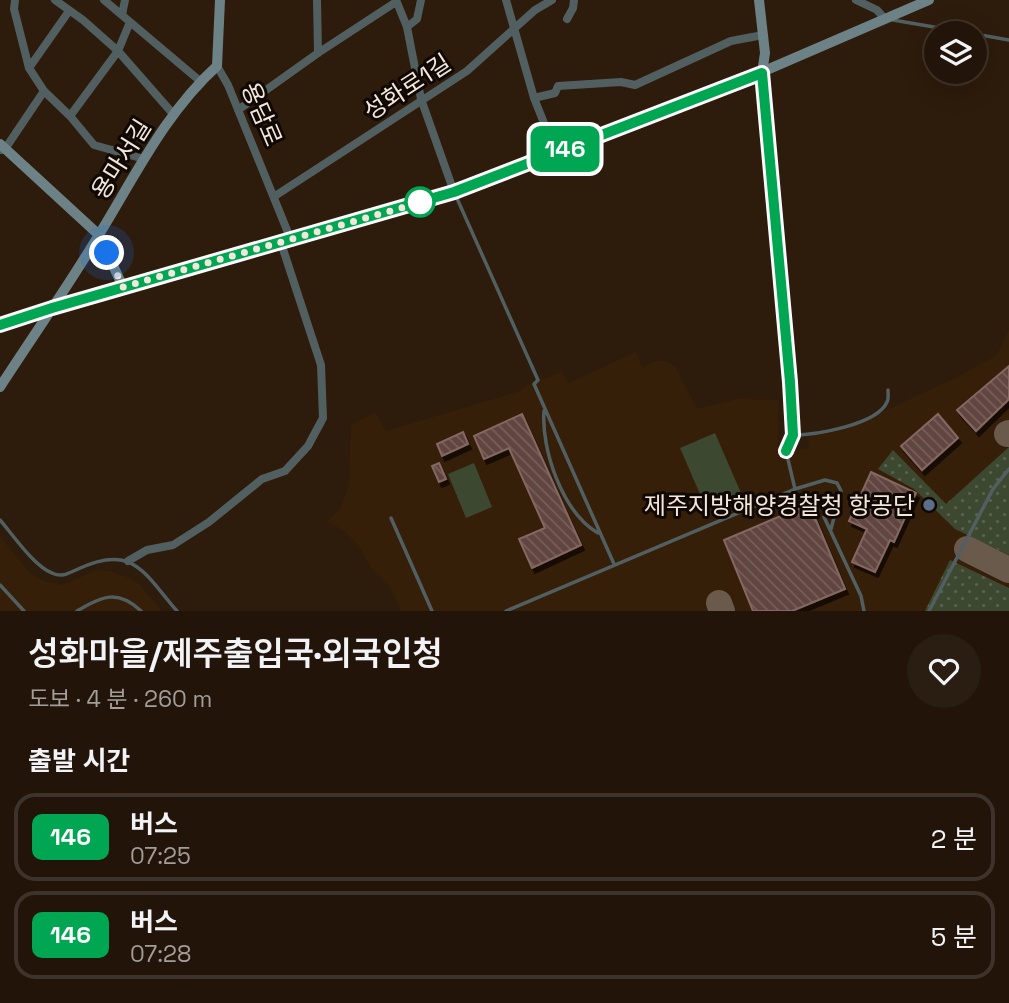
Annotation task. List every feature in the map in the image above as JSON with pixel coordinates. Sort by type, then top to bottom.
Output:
[{"type":"main road","name":"용담로","points":[[217,66],[220,0]]},
{"type":"main road","points":[[759,0],[765,53],[762,73]]},
{"type":"main road","points":[[0,325],[454,192],[762,73],[929,0]]},
{"type":"main road","name":"용마서길","points":[[0,387],[99,235],[144,159],[200,81],[217,66]]},
{"type":"main road","points":[[2,148],[99,235],[123,287]]},
{"type":"street","points":[[15,0],[14,9],[29,68],[44,91],[94,145],[144,159]]},
{"type":"street","points":[[55,0],[118,51],[174,115]]},
{"type":"street","points":[[104,0],[200,81]]},
{"type":"street","points":[[122,15],[125,0]]},
{"type":"street","points":[[317,0],[318,53]]},
{"type":"street","points":[[407,27],[417,19],[421,0]]},
{"type":"street","points":[[506,0],[534,98],[556,153]]},
{"type":"street","name":"성화로1길","points":[[275,196],[467,71],[535,10],[552,0]]},
{"type":"street","points":[[568,19],[574,0]]},
{"type":"street","points":[[858,0],[877,10],[884,18]]},
{"type":"street","points":[[238,110],[396,1],[407,27],[421,99],[454,192]]},
{"type":"street","points":[[29,68],[69,11]]},
{"type":"street","points":[[70,116],[118,51],[130,22]]},
{"type":"street","points":[[534,98],[555,93],[558,86],[621,82],[635,85],[731,41],[763,35]]},
{"type":"street","name":"용담로","points":[[128,561],[147,550],[173,545],[209,522],[262,479],[285,471],[308,446],[323,418],[321,365],[275,196],[228,85],[217,66]]},
{"type":"street","points":[[762,73],[793,435]]},
{"type":"street","points":[[2,148],[44,91]]},
{"type":"lane","points":[[884,18],[924,25]]},
{"type":"lane","points":[[987,36],[1009,40]]},
{"type":"lane","points":[[454,192],[538,380],[534,384],[614,564]]},
{"type":"lane","points":[[795,489],[786,451],[793,435],[814,435],[856,423],[877,413],[887,402],[888,390]]},
{"type":"lane","points":[[545,409],[546,451],[554,470],[577,515],[587,527],[600,534]]},
{"type":"lane","points":[[929,611],[993,489],[1009,469]]},
{"type":"lane","points":[[506,611],[795,489],[825,480],[832,480],[839,485],[841,491],[830,531]]},
{"type":"lane","points":[[391,517],[432,611]]},
{"type":"lane","points":[[824,517],[861,596],[864,611]]},
{"type":"lane","points":[[0,520],[42,567],[54,574],[64,576],[107,558],[128,561],[141,568],[177,611]]},
{"type":"lane","points":[[0,585],[24,611]]},
{"type":"lane","points":[[78,611],[96,601],[113,597],[127,600],[141,611]]},
{"type":"shaded area","points":[[1009,329],[1009,611],[401,611],[389,586],[371,568],[359,546],[343,530],[327,522],[340,509],[349,485],[351,425],[375,412],[386,431],[520,391],[526,385],[562,372],[568,383],[636,352],[642,367],[656,361],[666,361],[675,366],[697,409],[737,399],[778,400],[778,449],[786,451],[809,448],[807,437],[834,432],[861,422],[997,355]]},
{"type":"shaded area","points":[[0,536],[28,571],[44,581],[62,585],[97,570],[109,571],[139,584],[162,611],[0,611]]},
{"type":"green space","points":[[715,433],[741,493],[706,508],[680,448]]},
{"type":"green space","points":[[1009,447],[1009,555],[955,529],[914,489],[878,469],[893,450],[946,504]]},
{"type":"green space","points":[[474,463],[492,507],[466,518],[448,474]]},
{"type":"green space","points":[[950,560],[1009,588],[1009,611],[925,611]]},
{"type":"building","points":[[1009,366],[1009,399],[976,431],[957,410]]},
{"type":"building","points":[[522,414],[581,545],[532,568],[519,539],[545,528],[509,448],[484,459],[474,436]]},
{"type":"building","points":[[938,414],[958,438],[922,470],[901,446]]},
{"type":"building","points":[[463,432],[468,444],[442,456],[437,444]]},
{"type":"building","points":[[439,463],[446,479],[439,482],[432,466]]},
{"type":"building","points":[[871,472],[916,493],[894,542],[890,540],[875,572],[852,562],[867,529],[849,521]]},
{"type":"building","points":[[809,504],[845,589],[792,611],[753,611],[724,540]]},
{"type":"taxiway","points":[[967,549],[1009,570]]},
{"type":"taxiway","points":[[719,603],[722,611]]},
{"type":"bus line","name":"146","points":[[0,325],[454,192],[762,73],[790,382],[793,435],[786,451]]},
{"type":"place","name":"제주지방해양경찰청 항공단","points":[[929,505]]},
{"type":"route","points":[[107,253],[123,287],[429,200],[420,202]]}]
